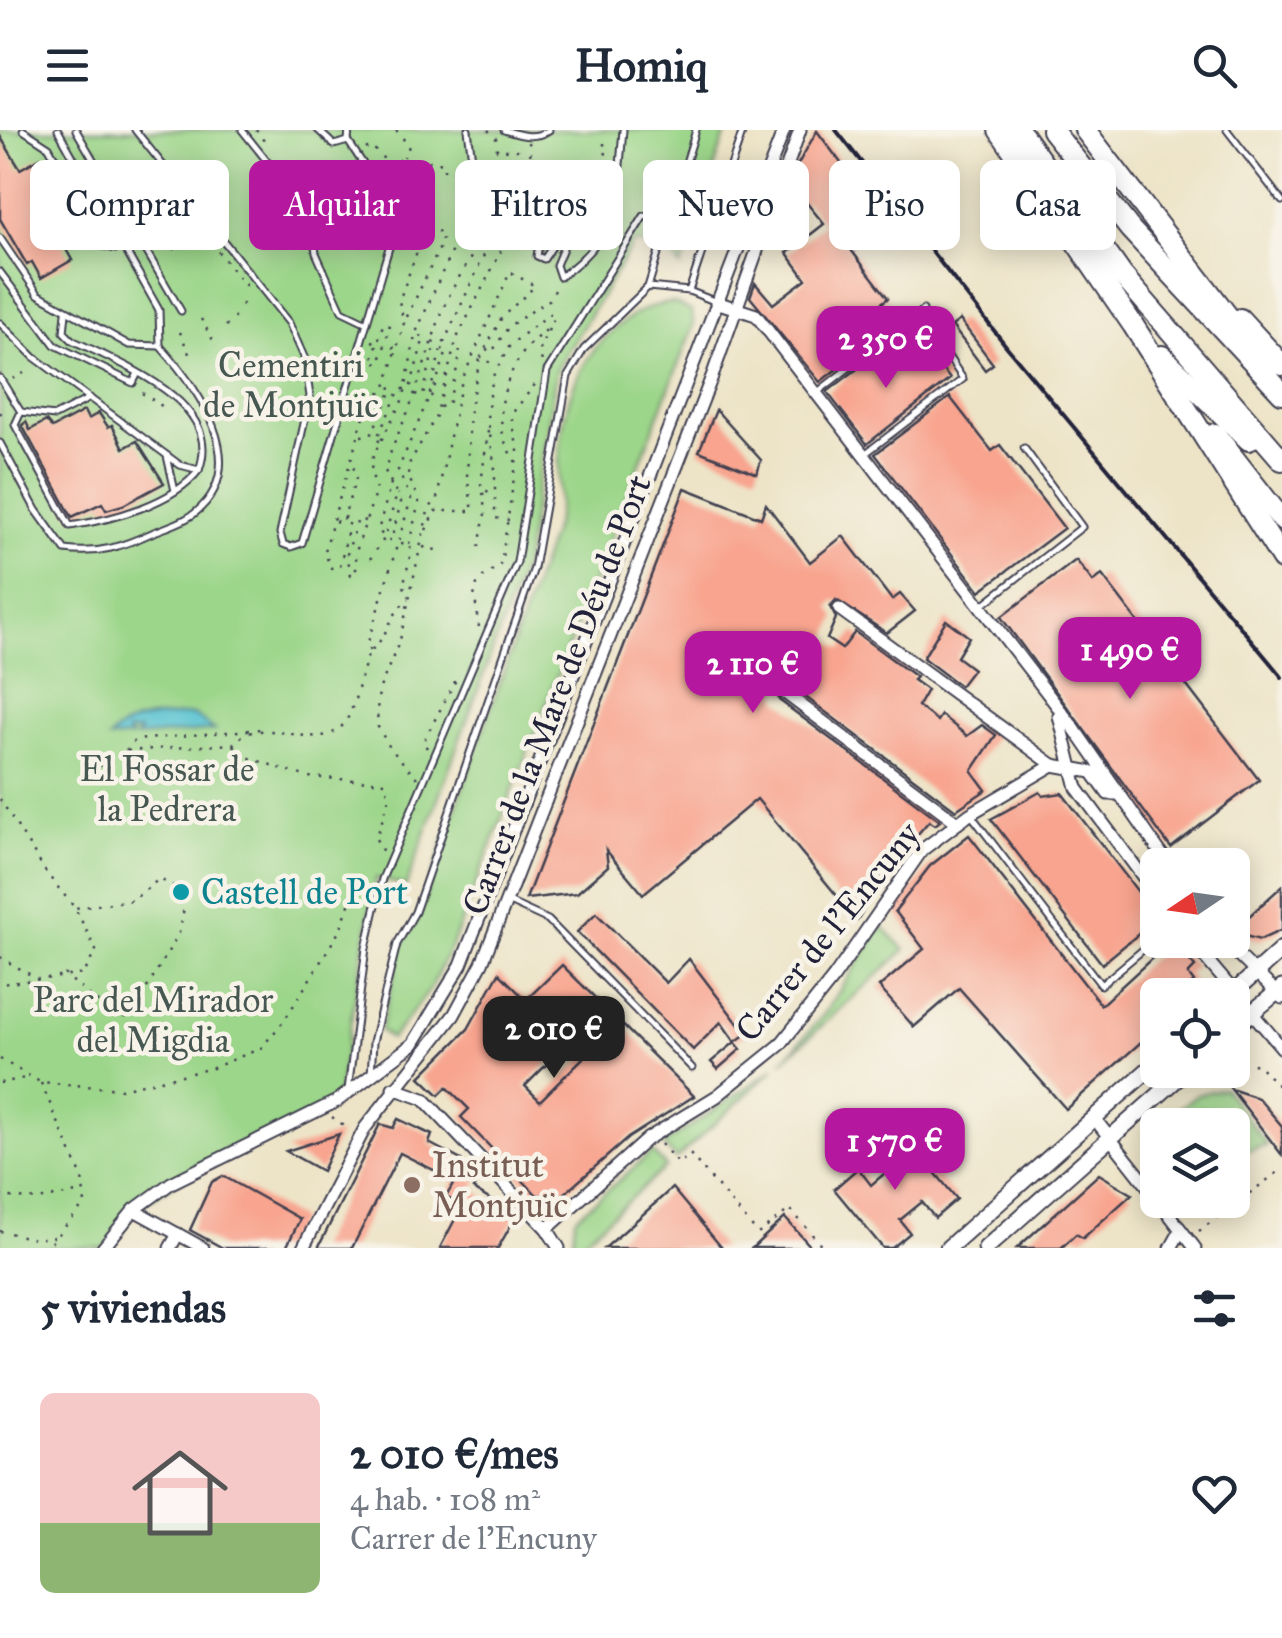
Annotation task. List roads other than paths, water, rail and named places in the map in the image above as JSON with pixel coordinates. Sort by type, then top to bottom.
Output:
[{"type":"highway","points":[[999,130],[1134,325],[1282,559]]},
{"type":"highway","points":[[1019,130],[1133,289],[1282,460]]},
{"type":"highway","points":[[1052,130],[1130,229],[1282,393]]},
{"type":"highway","points":[[1085,130],[1282,384]]},
{"type":"highway","points":[[1175,248],[1282,365]]},
{"type":"highway","points":[[1134,325],[1282,471]]},
{"type":"highway","points":[[1155,358],[1282,520]]},
{"type":"main road","points":[[1250,978],[1282,950]]},
{"type":"main road","points":[[1250,1014],[1280,993]]},
{"type":"main road","points":[[948,1248],[1140,1077]]},
{"type":"main road","points":[[986,1248],[1167,1088]]},
{"type":"street","name":"Carrer de la Mare de Déu de Port","points":[[103,1248],[134,1210],[207,1163],[337,1101],[413,1044],[461,964],[784,130]]},
{"type":"street","name":"Carrer de la Mare de Déu de Port","points":[[303,1248],[347,1159],[393,1088],[454,1015],[482,963],[738,309],[800,130]]},
{"type":"street","points":[[716,302],[756,315],[1056,708],[1156,848]]},
{"type":"street","points":[[839,609],[1053,766],[1092,772],[1108,794],[1118,794]]},
{"type":"street","points":[[786,693],[958,823]]},
{"type":"street","points":[[1056,708],[1066,730],[1070,768],[1077,788],[1140,865]]},
{"type":"street","name":"Carrer de l'Encuny","points":[[547,1228],[647,1139],[716,1096],[780,1044],[834,976],[922,850],[970,814],[1053,766]]},
{"type":"street","points":[[1205,958],[1222,978]]},
{"type":"street","points":[[1243,958],[1280,993]]},
{"type":"street","points":[[1250,1008],[1282,1048]]},
{"type":"street","points":[[393,1088],[424,1098],[547,1228],[559,1248]]},
{"type":"street","points":[[1094,1118],[1140,1176]]},
{"type":"street","points":[[134,1210],[203,1248]]},
{"type":"street","points":[[1172,1218],[1196,1248]]},
{"type":"street","points":[[1171,1248],[1182,1230]]},
{"type":"street","points":[[170,1248],[178,1234]]},
{"type":"lane","points":[[24,130],[49,146],[57,160]]},
{"type":"lane","points":[[58,130],[75,160]]},
{"type":"lane","points":[[76,130],[181,311]]},
{"type":"lane","points":[[135,130],[289,323],[304,357],[310,396],[280,533],[283,544],[292,548],[302,542],[398,217],[348,141],[348,130]]},
{"type":"lane","points":[[242,130],[311,216],[316,253],[342,311],[367,322]]},
{"type":"lane","points":[[318,130],[334,145],[348,141]]},
{"type":"lane","points":[[468,130],[472,158],[460,232],[466,235],[483,208],[490,172],[496,174],[498,238],[508,242],[526,212],[528,182],[533,176],[538,180],[545,221],[537,256],[544,258],[567,224],[573,224],[556,265],[560,276],[594,246],[614,213],[624,168],[624,130]]},
{"type":"lane","points":[[504,130],[540,136],[550,130]]},
{"type":"lane","points":[[688,160],[696,130]]},
{"type":"lane","points":[[690,291],[743,130]]},
{"type":"lane","points":[[1227,130],[1282,201]]},
{"type":"lane","points":[[349,1092],[346,1081],[366,948],[390,858],[473,674],[517,562],[547,372],[643,218]]},
{"type":"lane","points":[[0,238],[38,294],[128,345],[160,346]]},
{"type":"lane","points":[[0,442],[36,510],[65,550],[88,554],[114,550],[193,516],[217,482],[215,429],[197,388],[160,346],[159,310],[125,250]]},
{"type":"lane","points":[[371,1075],[373,1042],[397,944],[415,912],[534,568],[568,376],[584,349],[648,287],[661,250]]},
{"type":"lane","points":[[0,272],[55,346],[132,382],[138,373]]},
{"type":"lane","points":[[648,287],[690,291],[716,302]]},
{"type":"lane","points":[[817,394],[923,310]]},
{"type":"lane","points":[[21,412],[15,425],[70,526],[102,521],[175,492],[199,470],[202,447],[185,405],[138,373],[72,340],[64,332],[66,312]]},
{"type":"lane","points":[[0,323],[34,357],[167,456],[187,469],[199,470]]},
{"type":"lane","points":[[864,456],[963,379],[940,344]]},
{"type":"lane","points":[[0,378],[21,412]]},
{"type":"lane","points":[[21,412],[55,416],[90,398]]},
{"type":"lane","points":[[979,608],[1082,527],[1024,448]]},
{"type":"lane","points":[[167,456],[175,492]]},
{"type":"lane","points":[[970,814],[1101,984],[1140,952]]},
{"type":"lane","points":[[506,901],[548,920],[692,1068]]},
{"type":"water","points":[[193,715],[215,730],[136,737],[140,731],[127,732],[132,737],[109,739],[133,722]]},
{"type":"railway","points":[[836,130],[1007,347],[1282,677]]},
{"type":"place","name":"Castell de Port","points":[[181,892]]},
{"type":"place","name":"Institut Montjuïc","points":[[412,1185]]},
{"type":"park label","name":"Cementiri de Montjuïc","points":[[291,385]]},
{"type":"park label","name":"El Fossar de la Pedrera","points":[[167,789]]},
{"type":"park label","name":"Parc del Mirador del Migdia","points":[[153,1020]]}]
